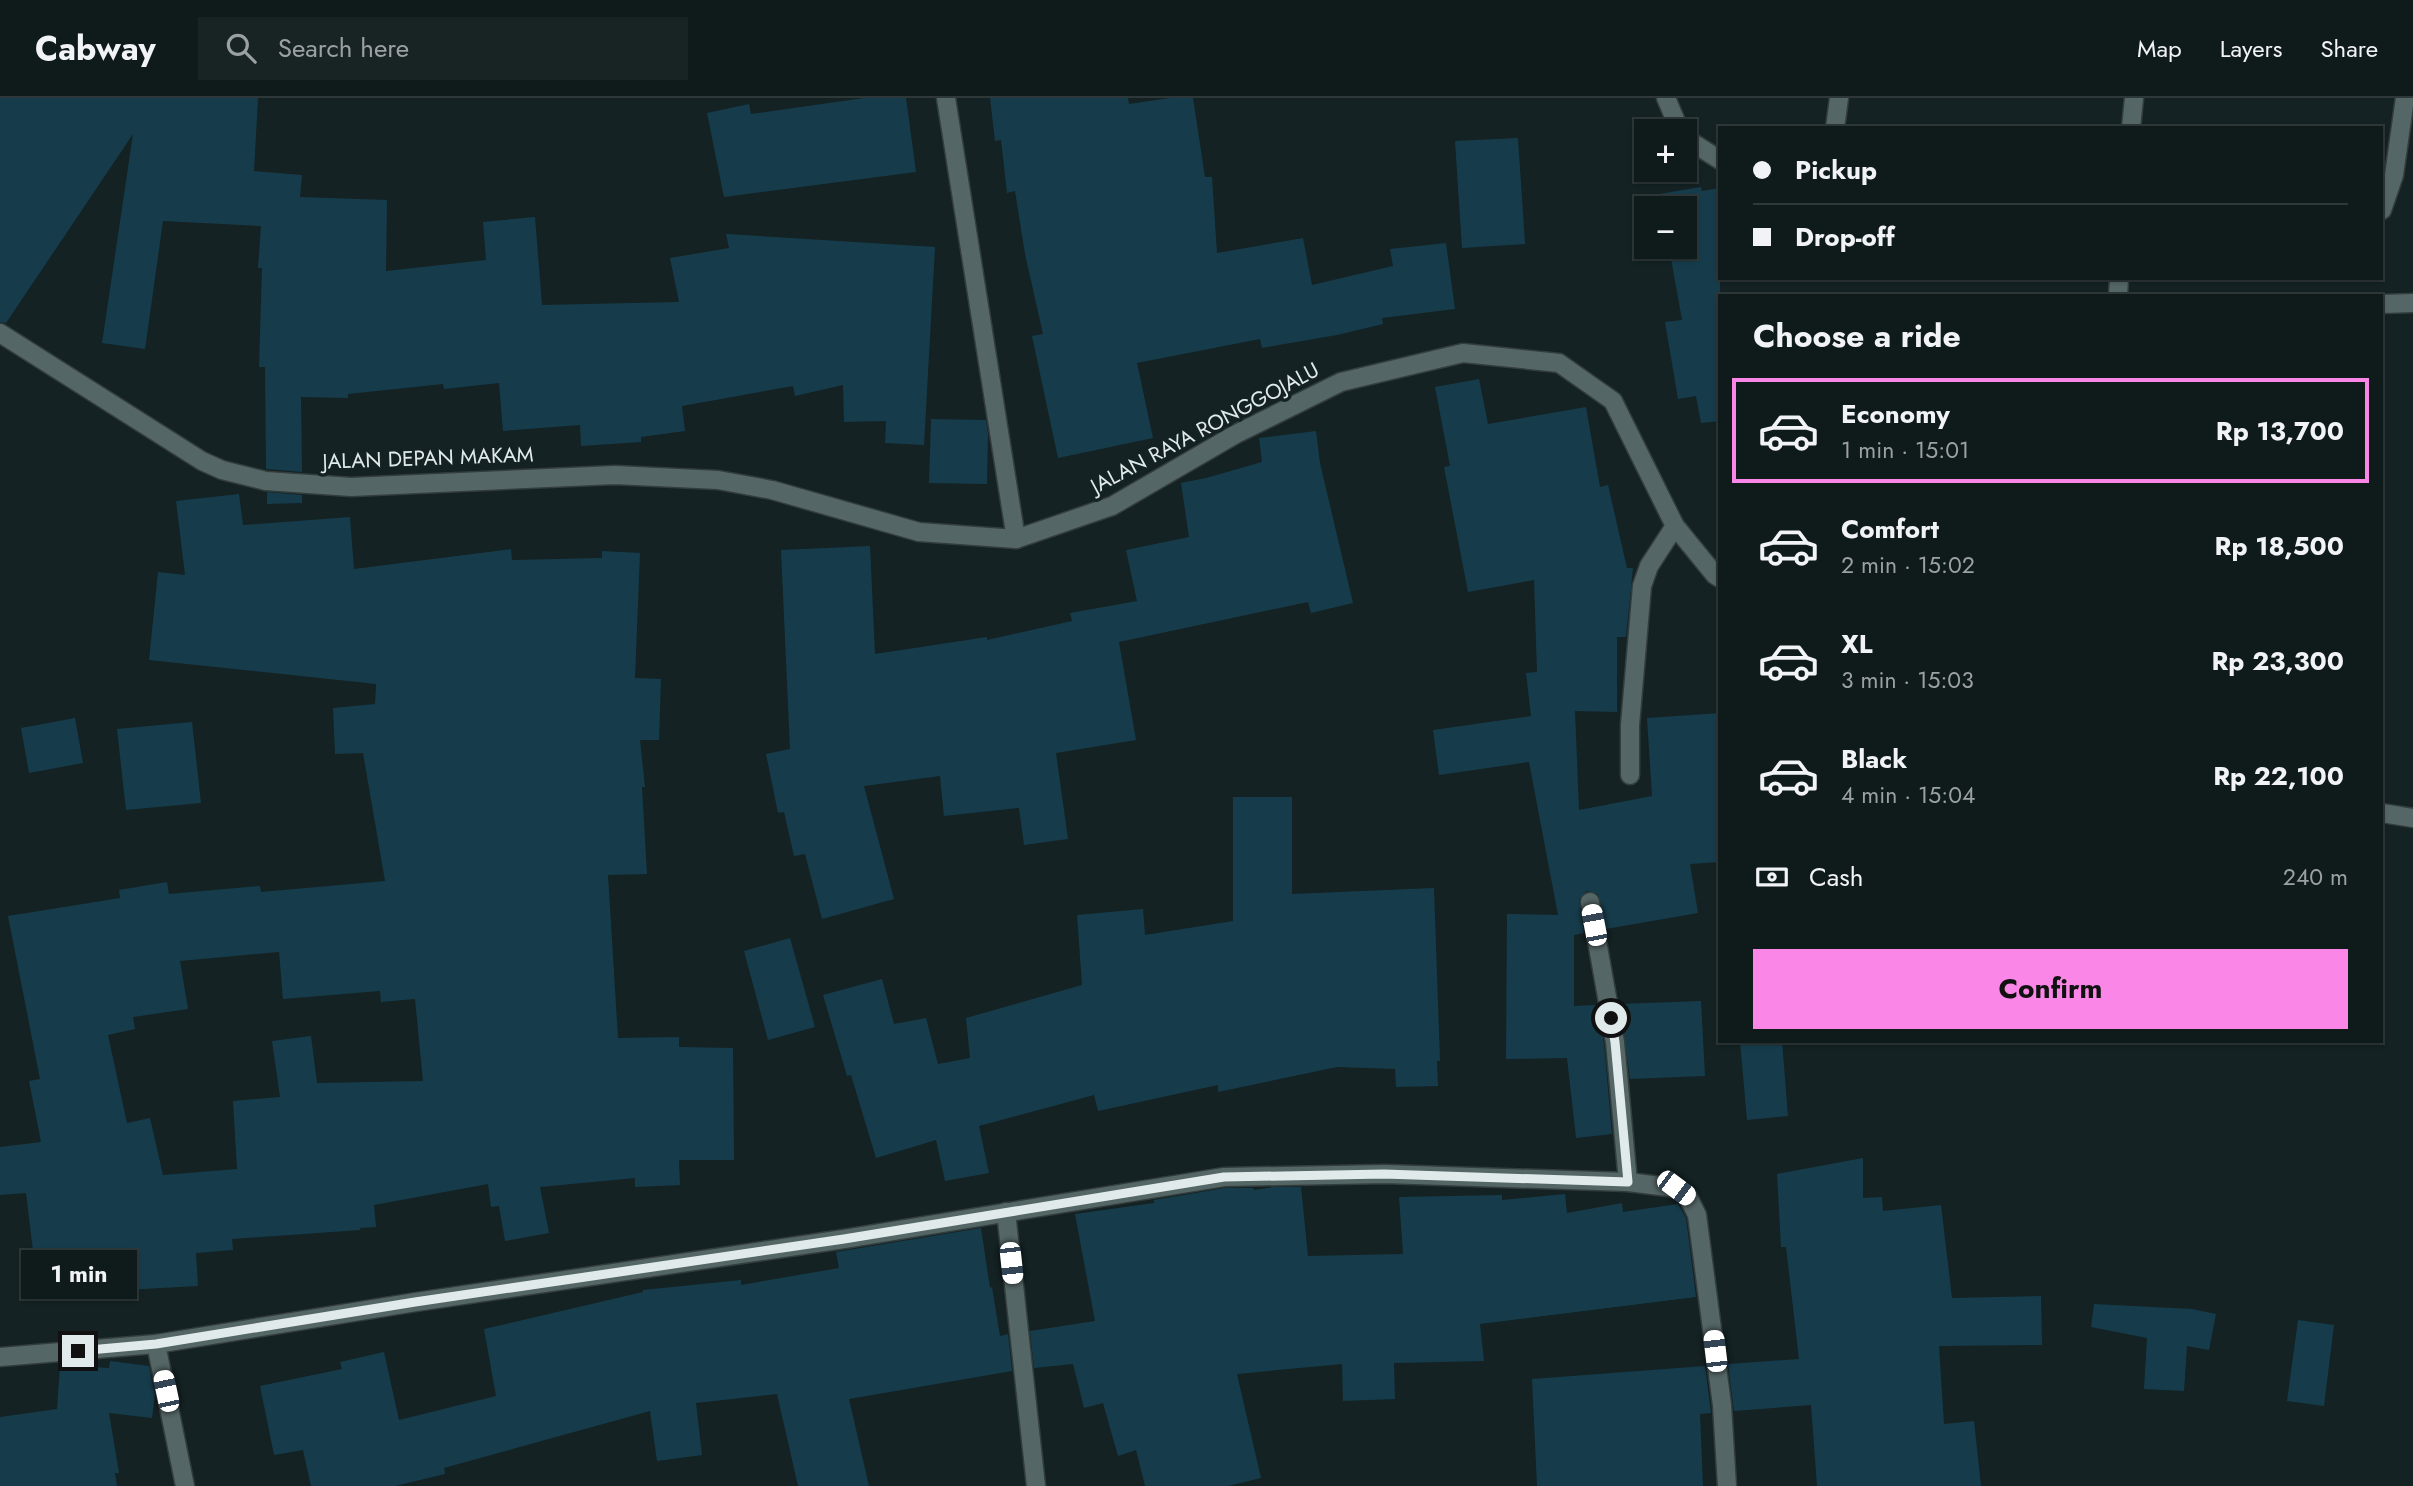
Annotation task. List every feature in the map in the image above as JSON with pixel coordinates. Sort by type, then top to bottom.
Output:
[{"type":"street","points":[[946,98],[1016,539]]},
{"type":"street","points":[[1666,98],[1675,119]]},
{"type":"street","points":[[1835,126],[1839,98]]},
{"type":"street","points":[[2131,126],[2134,98]]},
{"type":"street","points":[[2383,207],[2394,176],[2405,98]]},
{"type":"street","points":[[1697,146],[1718,159]]},
{"type":"street","points":[[2383,304],[2413,303]]},
{"type":"street","name":"JALAN DEPAN MAKAM","points":[[0,333],[202,461],[222,470],[266,481],[351,487],[615,475],[718,480],[772,491]]},
{"type":"street","name":"JALAN RAYA RONGGOJALU","points":[[772,491],[919,532],[1016,539],[1111,506],[1236,435],[1341,382],[1463,353],[1559,363],[1613,401],[1675,526],[1718,577]]},
{"type":"street","points":[[1630,775],[1630,725],[1642,586],[1649,566],[1675,526]]},
{"type":"street","points":[[2383,813],[2413,818]]},
{"type":"street","points":[[1590,902],[1615,1042],[1628,1182]]},
{"type":"street","points":[[0,1357],[156,1344],[415,1302],[844,1239],[1224,1177],[1384,1174],[1628,1182],[1676,1188],[1688,1198],[1697,1216],[1722,1405],[1727,1486]]},
{"type":"street","points":[[1006,1212],[1036,1486]]},
{"type":"street","points":[[156,1344],[185,1486]]},
{"type":"building","points":[[0,98],[258,98],[254,171],[302,175],[300,197],[387,200],[386,271],[486,260],[483,222],[535,217],[542,305],[679,302],[670,258],[729,248],[726,234],[935,247],[924,445],[885,443],[886,421],[844,422],[843,385],[795,396],[793,386],[682,406],[685,431],[641,437],[641,442],[581,446],[580,425],[503,431],[499,383],[444,389],[443,384],[348,394],[348,398],[301,397],[302,472],[266,469],[265,367],[259,367],[262,268],[258,268],[261,226],[163,221],[145,349],[102,343],[133,134],[6,323],[0,322]]},
{"type":"building","points":[[864,98],[906,98],[916,172],[724,197],[707,113],[749,104],[751,114]]},
{"type":"building","points":[[990,98],[1128,98],[1129,104],[1170,98],[1193,98],[1205,177],[1212,177],[1217,253],[1303,238],[1312,285],[1393,266],[1390,249],[1446,243],[1455,309],[1382,318],[1383,324],[1262,348],[1260,339],[1137,363],[1153,438],[1058,458],[1032,336],[1043,334],[1025,254],[1015,191],[1007,193],[1001,140],[995,141]]},
{"type":"building","points":[[1518,138],[1525,244],[1462,248],[1455,141]]},
{"type":"building","points":[[1701,187],[1702,191],[1718,188],[1718,421],[1701,423],[1696,396],[1678,399],[1665,322],[1682,320],[1671,259],[1697,259],[1697,196],[1659,196]]},
{"type":"building","points":[[1479,379],[1488,424],[1586,407],[1600,487],[1608,485],[1627,568],[1633,568],[1626,637],[1617,637],[1617,712],[1575,711],[1579,810],[1652,796],[1647,718],[1718,713],[1718,862],[1690,864],[1698,913],[1606,929],[1598,894],[1587,891],[1579,899],[1584,933],[1574,935],[1574,1006],[1597,1005],[1604,1044],[1612,1134],[1576,1138],[1567,1058],[1506,1059],[1507,914],[1558,915],[1529,762],[1439,775],[1433,730],[1531,716],[1526,673],[1537,672],[1534,580],[1468,592],[1444,467],[1450,466],[1435,387]]},
{"type":"building","points":[[931,419],[986,420],[987,484],[929,483]]},
{"type":"building","points":[[1316,431],[1320,463],[1353,603],[1311,613],[1308,602],[1119,642],[1136,740],[1056,753],[1068,839],[1024,845],[1019,808],[944,816],[940,776],[864,786],[894,899],[822,919],[805,854],[794,856],[784,812],[778,813],[766,754],[790,749],[781,550],[870,546],[875,654],[987,637],[987,640],[1072,621],[1070,613],[1137,601],[1126,550],[1189,537],[1181,483],[1262,462],[1259,438]]},
{"type":"building","points":[[267,492],[302,495],[302,503],[267,504]]},
{"type":"building","points":[[239,494],[243,525],[350,517],[354,569],[511,549],[512,560],[602,558],[602,551],[640,553],[635,678],[661,679],[659,740],[640,740],[645,787],[642,787],[647,874],[608,875],[618,1038],[679,1037],[679,1047],[733,1048],[734,1160],[679,1160],[680,1185],[635,1187],[635,1178],[540,1187],[549,1233],[505,1241],[499,1206],[491,1207],[488,1184],[374,1205],[376,1227],[232,1239],[233,1250],[196,1253],[198,1286],[125,1290],[124,1272],[37,1284],[26,1193],[0,1195],[0,1147],[41,1142],[29,1081],[40,1079],[8,916],[120,898],[119,890],[167,882],[169,894],[260,886],[261,892],[385,881],[363,753],[335,754],[333,708],[375,704],[376,684],[149,660],[158,572],[185,575],[176,501]],"holes":[[[279,952],[283,999],[380,991],[381,1002],[415,999],[423,1081],[317,1083],[311,1036],[272,1041],[280,1097],[233,1101],[237,1169],[163,1175],[150,1118],[127,1123],[108,1035],[135,1029],[133,1017],[188,1009],[180,961]]]},
{"type":"building","points":[[75,718],[83,763],[29,773],[21,728]]},
{"type":"building","points":[[192,722],[201,803],[126,810],[117,729]]},
{"type":"building","points":[[1233,797],[1292,797],[1292,894],[1434,888],[1440,1061],[1437,1061],[1438,1086],[1396,1087],[1395,1069],[1337,1067],[1218,1092],[1218,1085],[1098,1111],[1094,1095],[979,1126],[989,1173],[945,1181],[936,1140],[876,1158],[851,1075],[847,1076],[823,995],[882,979],[894,1024],[926,1018],[938,1064],[970,1058],[966,1018],[1082,985],[1077,915],[1143,909],[1145,935],[1233,921]]},
{"type":"building","points":[[790,938],[815,1027],[768,1040],[744,951]]},
{"type":"building","points":[[1701,1001],[1705,1076],[1630,1079],[1620,1004]]},
{"type":"building","points":[[1740,1043],[1782,1043],[1788,1116],[1747,1120]]},
{"type":"building","points":[[1863,1158],[1863,1198],[1882,1197],[1883,1211],[1941,1205],[1952,1298],[2041,1296],[2042,1345],[1939,1346],[1944,1424],[1974,1421],[1981,1486],[1817,1486],[1811,1405],[1734,1411],[1728,1364],[1799,1359],[1786,1247],[1781,1247],[1777,1174]]},
{"type":"building","points":[[1301,1187],[1308,1256],[1403,1254],[1399,1197],[1502,1195],[1502,1200],[1565,1194],[1567,1213],[1622,1203],[1623,1212],[1678,1204],[1686,1218],[1696,1297],[1480,1324],[1484,1361],[1394,1363],[1395,1399],[1343,1401],[1342,1364],[1237,1374],[1261,1478],[1228,1486],[1145,1486],[1136,1450],[1118,1456],[1103,1403],[1084,1408],[1073,1364],[1034,1368],[1030,1331],[1095,1321],[1075,1214],[1154,1203],[1154,1200],[1225,1188],[1254,1190]]},
{"type":"building","points":[[981,1228],[1000,1336],[1008,1334],[1012,1371],[849,1399],[869,1486],[798,1486],[777,1394],[696,1403],[702,1455],[657,1461],[650,1411],[444,1468],[445,1474],[395,1486],[311,1486],[303,1450],[274,1455],[260,1386],[342,1369],[340,1362],[384,1352],[399,1420],[496,1396],[484,1329],[643,1290],[741,1280],[741,1285],[839,1268],[836,1252]]},
{"type":"building","points":[[2094,1304],[2192,1309],[2216,1314],[2209,1350],[2187,1346],[2184,1391],[2144,1389],[2147,1338],[2091,1327]]},
{"type":"building","points":[[2298,1320],[2334,1325],[2324,1406],[2287,1401]]},
{"type":"building","points":[[110,1361],[149,1366],[155,1394],[152,1418],[109,1413],[119,1473],[115,1473],[117,1486],[0,1486],[0,1417],[57,1409],[60,1365],[109,1368]]},
{"type":"building","points":[[1705,1366],[1711,1413],[1700,1414],[1703,1486],[1537,1486],[1532,1379]]},
{"type":"route","points":[[78,1351],[156,1344],[415,1302],[844,1239],[1224,1177],[1384,1174],[1628,1182],[1611,1018]]}]
